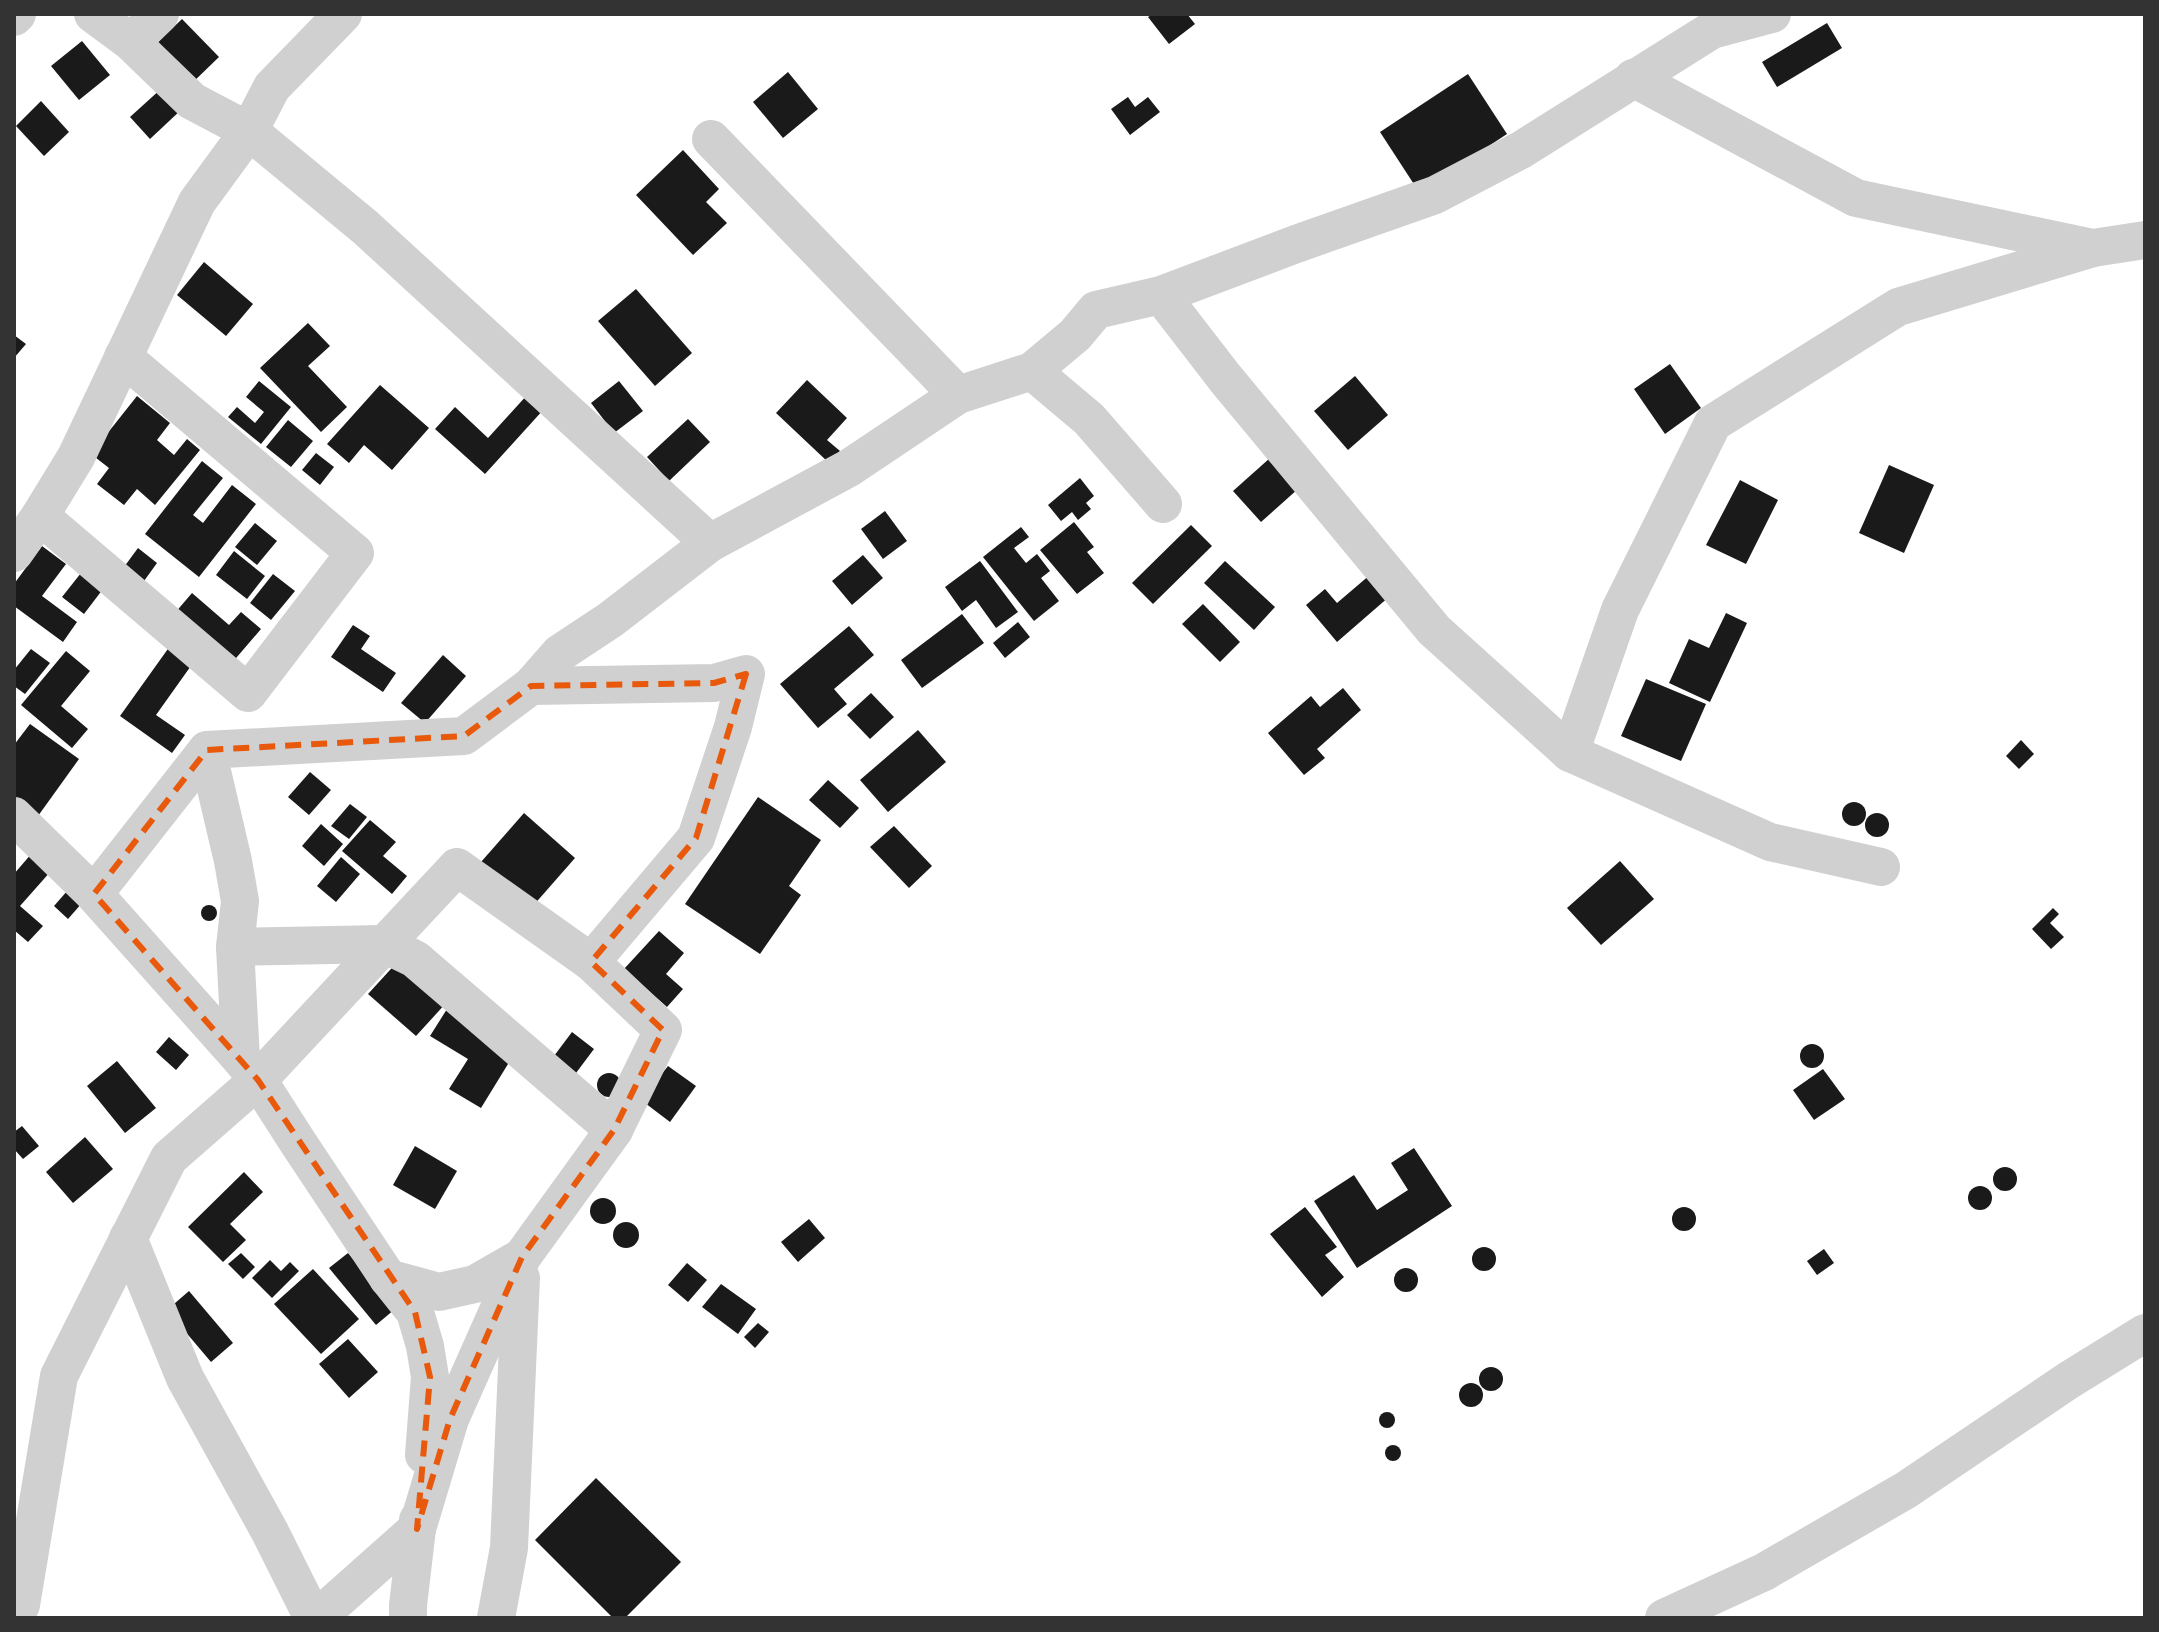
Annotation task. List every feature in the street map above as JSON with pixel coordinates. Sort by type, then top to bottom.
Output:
[{"type":"street","points":[[93,14],[131,42],[192,101],[249,131],[365,227],[710,543]]},
{"type":"street","points":[[131,42],[160,14]]},
{"type":"street","points":[[14,553],[76,457],[197,202],[249,131],[272,87],[343,14]]},
{"type":"street","points":[[94,894],[207,750],[464,736],[531,686],[560,653],[623,611],[710,543],[849,468],[958,395],[1032,371],[1075,335],[1096,310],[1161,295],[1435,195],[1521,150],[1712,30],[1772,14]]},
{"type":"street","points":[[1633,78],[1856,198],[2093,248]]},
{"type":"street","points":[[711,139],[958,395]]},
{"type":"street","points":[[1570,753],[1620,610],[1713,423],[1898,307],[2093,248],[2145,240]]},
{"type":"street","points":[[1161,295],[1225,378],[1434,630],[1570,753],[1770,842],[1881,867]]},
{"type":"street","points":[[40,516],[248,693],[355,553],[123,357]]},
{"type":"street","points":[[1032,371],[1089,419],[1163,504]]},
{"type":"street","points":[[531,686],[714,683],[746,674],[733,727],[696,838],[591,962]]},
{"type":"street","points":[[207,750],[240,901],[235,947],[250,1070]]},
{"type":"street","points":[[14,816],[94,894],[250,1070],[388,1278],[415,1312],[430,1377],[408,1618]]},
{"type":"street","points":[[14,1618],[21,1605],[59,1376],[128,1238],[169,1158],[250,1070],[384,944],[457,867],[591,962],[663,1030],[614,1130],[522,1257],[450,1419],[417,1529],[315,1618],[185,1378],[128,1238]]},
{"type":"street","points":[[235,947],[384,944],[415,959],[614,1130]]},
{"type":"street","points":[[388,1278],[439,1292],[475,1284],[522,1257]]},
{"type":"street","points":[[496,1618],[509,1548],[522,1257]]},
{"type":"street","points":[[1664,1618],[1764,1572],[1906,1490],[2069,1380],[2145,1333]]},
{"type":"highlighted area","points":[[746,674],[696,838],[591,962],[663,1030],[614,1130],[522,1257],[450,1419],[417,1529],[430,1377],[415,1312],[258,1080],[94,894],[207,750],[464,736],[531,686],[714,683]]},
{"type":"building","points":[[1153,14],[1187,14],[1195,24],[1169,44],[1148,17]]},
{"type":"building","points":[[182,19],[219,57],[189,86],[152,48]]},
{"type":"building","points":[[1827,23],[1842,48],[1777,87],[1762,62]]},
{"type":"building","points":[[82,41],[110,75],[79,100],[51,66]]},
{"type":"building","points":[[788,72],[818,109],[783,138],[753,102]]},
{"type":"building","points":[[1468,74],[1507,134],[1419,192],[1380,132]]},
{"type":"building","points":[[162,88],[182,109],[150,139],[130,117]]},
{"type":"building","points":[[1128,97],[1135,107],[1148,97],[1160,112],[1130,135],[1111,109]]},
{"type":"building","points":[[41,101],[69,132],[44,156],[16,126]]},
{"type":"building","points":[[683,150],[719,189],[706,202],[727,223],[693,255],[636,195]]},
{"type":"building","points":[[204,262],[253,304],[226,336],[177,295]]},
{"type":"building","points":[[636,289],[692,353],[655,386],[598,321]]},
{"type":"building","points":[[308,323],[330,346],[308,366],[347,407],[321,432],[260,368]]},
{"type":"building","points":[[14,335],[26,344],[14,358]]},
{"type":"building","points":[[1670,364],[1701,408],[1665,434],[1634,389]]},
{"type":"building","points":[[1355,376],[1388,415],[1348,450],[1314,411]]},
{"type":"building","points":[[807,380],[847,418],[827,440],[840,451],[829,463],[776,413]]},
{"type":"building","points":[[259,381],[291,407],[261,444],[228,417],[237,407],[255,423],[264,412],[246,397]]},
{"type":"building","points":[[619,381],[643,411],[614,433],[591,403]]},
{"type":"building","points":[[380,385],[429,428],[392,470],[364,445],[349,463],[327,444]]},
{"type":"building","points":[[528,394],[544,409],[485,474],[435,429],[455,407],[488,438]]},
{"type":"building","points":[[137,396],[170,423],[157,440],[174,455],[187,439],[200,450],[155,505],[137,489],[124,505],[97,484],[109,468],[91,454]]},
{"type":"building","points":[[688,419],[710,442],[669,481],[647,457]]},
{"type":"building","points":[[288,420],[313,441],[291,467],[266,447]]},
{"type":"building","points":[[316,453],[334,467],[320,485],[302,470]]},
{"type":"building","points":[[1270,458],[1298,489],[1261,522],[1233,491]]},
{"type":"building","points":[[202,461],[223,478],[193,515],[203,523],[232,485],[256,504],[199,577],[145,534]]},
{"type":"building","points":[[1889,465],[1934,485],[1904,553],[1859,533]]},
{"type":"building","points":[[1080,478],[1094,496],[1086,503],[1091,509],[1078,520],[1072,512],[1061,521],[1048,505]]},
{"type":"building","points":[[1740,480],[1778,500],[1746,564],[1706,545]]},
{"type":"building","points":[[885,511],[907,541],[883,559],[861,529]]},
{"type":"building","points":[[1074,522],[1094,547],[1087,552],[1104,573],[1077,594],[1040,550]]},
{"type":"building","points":[[255,523],[277,541],[257,565],[235,547]]},
{"type":"building","points":[[1191,525],[1212,546],[1153,604],[1132,583]]},
{"type":"building","points":[[1021,527],[1029,537],[1014,548],[1026,563],[1037,554],[1050,571],[1041,578],[1059,601],[1034,621],[983,557]]},
{"type":"building","points":[[42,546],[66,564],[42,596],[77,622],[63,642],[14,606],[14,584]]},
{"type":"building","points":[[138,548],[157,563],[144,581],[124,567]]},
{"type":"building","points":[[234,551],[265,576],[247,599],[216,575]]},
{"type":"building","points":[[863,555],[883,578],[852,605],[832,581]]},
{"type":"building","points":[[980,561],[1018,612],[996,628],[976,600],[962,611],[945,587]]},
{"type":"building","points":[[1225,561],[1275,607],[1254,630],[1204,583]]},
{"type":"building","points":[[81,573],[103,589],[84,614],[62,597]]},
{"type":"building","points":[[273,574],[295,591],[271,620],[250,603]]},
{"type":"building","points":[[1371,574],[1390,596],[1337,642],[1306,605],[1325,589],[1337,603]]},
{"type":"building","points":[[192,593],[229,625],[241,612],[261,629],[231,664],[174,614]]},
{"type":"building","points":[[1203,604],[1240,642],[1220,662],[1182,624]]},
{"type":"building","points":[[1726,613],[1747,623],[1710,702],[1669,683],[1689,639],[1709,648]]},
{"type":"building","points":[[962,614],[984,643],[922,688],[901,660]]},
{"type":"building","points":[[1018,622],[1030,637],[1005,658],[993,643]]},
{"type":"building","points":[[353,625],[370,636],[361,649],[396,673],[383,692],[331,657]]},
{"type":"building","points":[[849,626],[874,655],[834,689],[847,704],[818,728],[780,684]]},
{"type":"building","points":[[170,646],[193,663],[156,715],[185,735],[172,753],[120,716]]},
{"type":"building","points":[[31,649],[50,663],[25,694],[14,686],[14,670]]},
{"type":"building","points":[[66,651],[90,671],[61,706],[88,729],[72,748],[21,705]]},
{"type":"building","points":[[443,655],[466,676],[425,723],[401,703]]},
{"type":"building","points":[[1646,679],[1706,704],[1681,761],[1621,736]]},
{"type":"building","points":[[1343,688],[1361,710],[1317,749],[1325,758],[1304,775],[1268,733],[1311,696],[1320,707]]},
{"type":"building","points":[[871,693],[894,717],[870,739],[847,715]]},
{"type":"building","points":[[30,724],[79,759],[38,816],[14,799],[14,745]]},
{"type":"building","points":[[918,730],[946,762],[888,812],[860,780]]},
{"type":"building","points":[[2021,740],[2034,754],[2019,769],[2006,756]]},
{"type":"building","points":[[310,772],[331,790],[309,815],[288,797]]},
{"type":"building","points":[[828,780],[859,808],[840,828],[809,800]]},
{"type":"building","points":[[758,797],[821,840],[789,886],[801,895],[760,954],[685,904]]},
{"type":"building","points":[[1854,802],[1862,806],[1866,814],[1862,822],[1854,826],[1846,822],[1842,814],[1846,806]]},
{"type":"building","points":[[350,804],[367,817],[349,839],[331,826]]},
{"type":"building","points":[[524,813],[575,858],[532,907],[481,862]]},
{"type":"building","points":[[1877,813],[1885,817],[1889,825],[1885,833],[1877,837],[1869,833],[1865,825],[1869,817]]},
{"type":"building","points":[[370,820],[396,842],[383,856],[407,876],[392,894],[342,851]]},
{"type":"building","points":[[321,824],[343,844],[324,866],[302,846]]},
{"type":"building","points":[[894,826],[932,866],[909,888],[870,847]]},
{"type":"building","points":[[32,853],[51,871],[20,906],[43,926],[28,942],[14,930],[14,874]]},
{"type":"building","points":[[341,857],[360,874],[336,902],[317,886]]},
{"type":"building","points":[[1620,861],[1654,899],[1601,945],[1567,908]]},
{"type":"building","points":[[68,890],[82,903],[68,919],[54,906]]},
{"type":"building","points":[[206,905],[212,905],[217,913],[215,919],[206,921],[201,916],[201,910]]},
{"type":"building","points":[[2053,908],[2059,914],[2050,923],[2064,937],[2051,949],[2032,929]]},
{"type":"building","points":[[659,931],[684,953],[666,974],[683,989],[667,1007],[624,969]]},
{"type":"building","points":[[400,959],[447,1002],[416,1036],[368,994]]},
{"type":"building","points":[[447,1009],[516,1051],[481,1108],[449,1089],[468,1059],[430,1036]]},
{"type":"building","points":[[572,1032],[594,1049],[576,1073],[554,1056]]},
{"type":"building","points":[[169,1037],[189,1055],[176,1070],[156,1052]]},
{"type":"building","points":[[1812,1044],[1820,1048],[1824,1056],[1820,1064],[1812,1068],[1804,1064],[1800,1056],[1804,1048]]},
{"type":"building","points":[[117,1061],[156,1108],[125,1133],[87,1086]]},
{"type":"building","points":[[668,1066],[696,1086],[670,1122],[641,1100]]},
{"type":"building","points":[[1823,1069],[1845,1099],[1814,1120],[1793,1090]]},
{"type":"building","points":[[609,1073],[618,1076],[621,1085],[618,1094],[609,1097],[600,1094],[597,1085],[600,1076]]},
{"type":"building","points":[[22,1126],[39,1146],[23,1159],[14,1149],[14,1132]]},
{"type":"building","points":[[85,1137],[113,1169],[73,1203],[46,1172]]},
{"type":"building","points":[[415,1146],[457,1171],[435,1209],[393,1185]]},
{"type":"building","points":[[1414,1148],[1452,1206],[1357,1268],[1314,1201],[1354,1175],[1377,1210],[1408,1190],[1391,1163]]},
{"type":"building","points":[[2005,1167],[2013,1171],[2017,1179],[2013,1187],[2005,1191],[1997,1187],[1993,1179],[1997,1171]]},
{"type":"building","points":[[244,1172],[263,1192],[230,1224],[246,1240],[223,1262],[188,1227]]},
{"type":"building","points":[[1980,1186],[1988,1190],[1992,1198],[1988,1206],[1980,1210],[1972,1206],[1968,1198],[1972,1190]]},
{"type":"building","points":[[603,1198],[612,1202],[616,1211],[612,1220],[603,1224],[594,1220],[590,1211],[594,1202]]},
{"type":"building","points":[[1305,1207],[1337,1247],[1325,1255],[1344,1277],[1322,1297],[1270,1234]]},
{"type":"building","points":[[1684,1207],[1692,1211],[1696,1219],[1692,1227],[1684,1231],[1676,1227],[1672,1219],[1676,1211]]},
{"type":"building","points":[[809,1219],[825,1238],[798,1262],[781,1242]]},
{"type":"building","points":[[626,1222],[635,1226],[639,1235],[635,1244],[626,1248],[617,1244],[613,1235],[617,1226]]},
{"type":"building","points":[[1484,1247],[1492,1251],[1496,1259],[1492,1267],[1484,1271],[1476,1267],[1472,1259],[1476,1251]]},
{"type":"building","points":[[1824,1249],[1834,1263],[1817,1275],[1807,1261]]},
{"type":"building","points":[[241,1253],[255,1267],[243,1279],[228,1264]]},
{"type":"building","points":[[348,1253],[395,1309],[376,1325],[329,1268]]},
{"type":"building","points":[[270,1260],[281,1271],[290,1262],[299,1271],[272,1298],[252,1278]]},
{"type":"building","points":[[687,1263],[707,1280],[688,1302],[668,1285]]},
{"type":"building","points":[[1406,1268],[1414,1272],[1418,1280],[1414,1288],[1406,1292],[1398,1288],[1394,1280],[1398,1272]]},
{"type":"building","points":[[313,1269],[359,1319],[321,1354],[274,1304]]},
{"type":"building","points":[[721,1284],[756,1309],[738,1334],[702,1307]]},
{"type":"building","points":[[189,1291],[233,1343],[211,1362],[167,1310]]},
{"type":"building","points":[[758,1323],[769,1332],[755,1348],[744,1337]]},
{"type":"building","points":[[348,1339],[378,1372],[349,1398],[319,1364]]},
{"type":"building","points":[[1491,1367],[1499,1371],[1503,1379],[1499,1387],[1491,1391],[1483,1387],[1479,1379],[1483,1371]]},
{"type":"building","points":[[1471,1383],[1479,1387],[1483,1395],[1479,1403],[1471,1407],[1463,1403],[1459,1395],[1463,1387]]},
{"type":"building","points":[[1387,1412],[1395,1420],[1387,1428],[1379,1420]]},
{"type":"building","points":[[1393,1445],[1401,1453],[1393,1461],[1385,1453]]},
{"type":"building","points":[[596,1478],[681,1562],[625,1618],[613,1618],[535,1540]]}]
